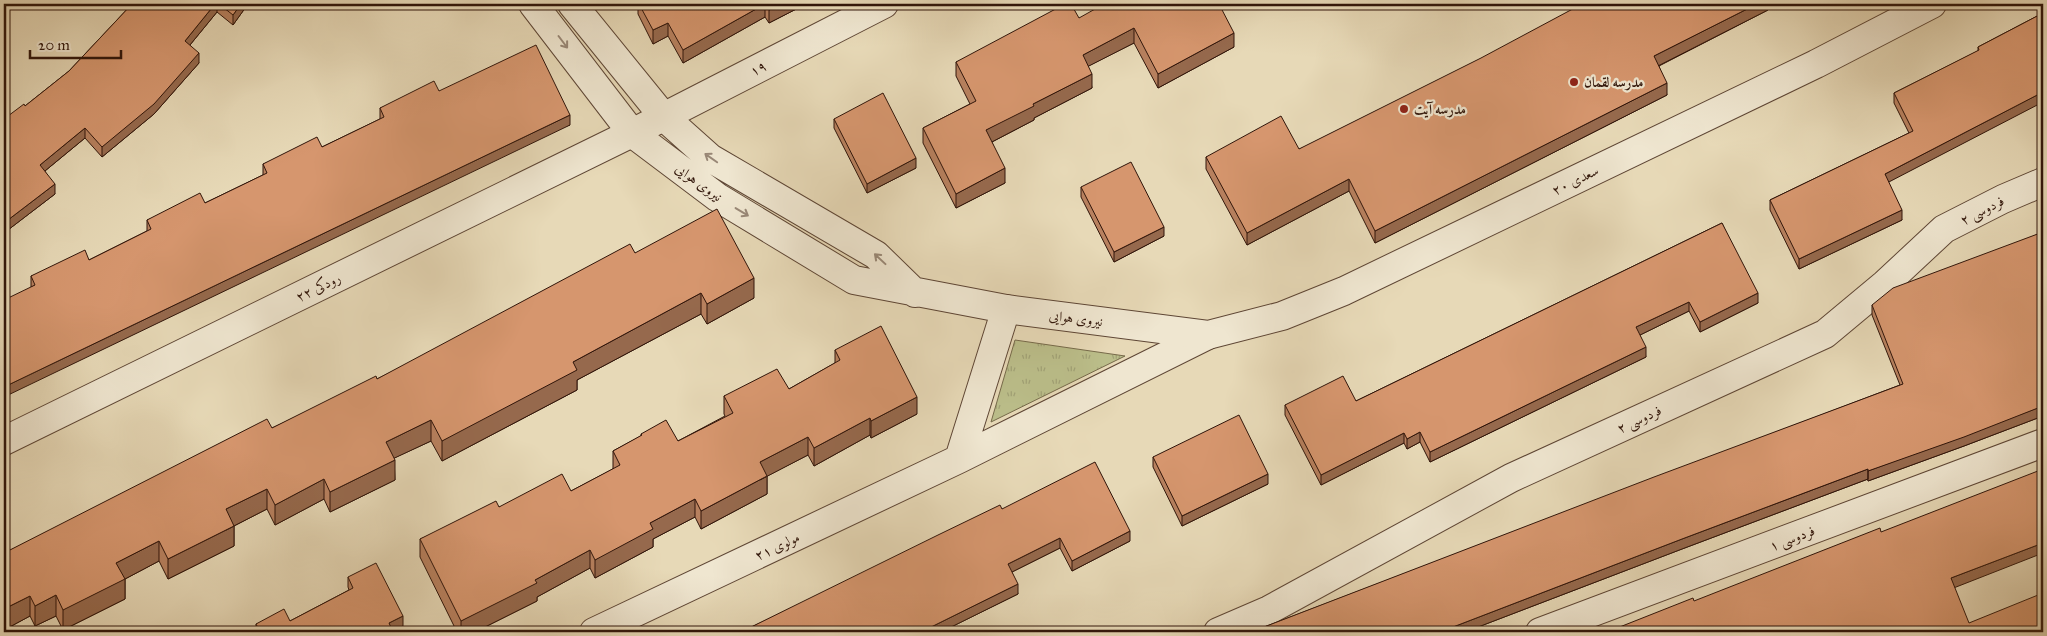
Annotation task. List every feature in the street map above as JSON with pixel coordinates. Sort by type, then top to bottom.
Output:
[{"type":"street","name":"نیروی هوایی","points":[[533,4],[632,133],[717,197],[854,280],[1006,309],[1208,334]]},
{"type":"street","name":"نیروی هوایی","points":[[572,4],[663,116],[710,158],[876,255],[915,293]]},
{"type":"street","name":"۱۹","points":[[632,133],[884,4]]},
{"type":"street","name":"سعدی ۲۰","points":[[1208,334],[1282,316],[1344,291],[1807,68],[1932,4]]},
{"type":"street","name":"رودکی ۲۲","points":[[4,441],[632,133]]},
{"type":"street","name":"فردوسی ۲","points":[[1218,632],[1268,610],[1511,478],[1825,334],[1884,284],[1944,229],[2003,199],[2043,182]]},
{"type":"street","points":[[959,459],[1006,309]]},
{"type":"street","name":"مولوی ۲۱","points":[[594,632],[959,459],[1208,334]]},
{"type":"street","name":"فردوسی ۱","points":[[1540,632],[2043,443]]},
{"type":"green space","points":[[1015,340],[1125,356],[991,422]]},
{"type":"building","points":[[132,4],[215,4],[185,41],[199,53],[154,104],[102,147],[85,128],[40,165],[55,184],[4,223],[4,119],[24,104],[25,106],[69,71]]},
{"type":"building","points":[[219,4],[241,4],[233,15]]},
{"type":"building","points":[[639,4],[765,4],[683,50],[668,23],[653,30]]},
{"type":"building","points":[[765,4],[780,4],[769,10]]},
{"type":"building","points":[[1065,4],[1071,4],[1079,18],[1104,4],[1219,4],[1234,33],[1158,74],[1134,28],[1083,55],[1092,74],[986,130],[1005,168],[956,194],[923,128],[976,101],[956,62]]},
{"type":"building","points":[[1582,4],[1757,4],[1654,56],[1667,83],[1375,231],[1349,179],[1247,233],[1206,157],[1281,116],[1299,149],[1481,58]]},
{"type":"building","points":[[2043,13],[2043,92],[1885,174],[1902,210],[1799,259],[1770,200],[1913,131],[1894,93],[1979,50],[1978,47]]},
{"type":"building","points":[[536,45],[570,115],[4,387],[4,300],[35,285],[31,276],[85,250],[89,260],[151,229],[147,220],[200,193],[205,203],[267,173],[263,164],[317,137],[322,147],[384,117],[380,108],[434,81],[439,91]]},
{"type":"building","points":[[883,93],[916,158],[867,184],[834,119]]},
{"type":"building","points":[[1131,162],[1164,227],[1114,252],[1081,187]]},
{"type":"building","points":[[717,209],[754,278],[707,304],[701,293],[573,362],[577,370],[442,441],[431,420],[386,442],[395,460],[330,492],[324,479],[275,505],[267,489],[226,509],[234,526],[168,559],[159,541],[116,563],[125,579],[63,610],[56,595],[35,606],[30,596],[4,609],[4,553],[267,419],[272,428],[376,376],[377,379],[630,244],[635,253]]},
{"type":"building","points":[[1722,223],[1758,293],[1700,322],[1689,302],[1636,327],[1646,347],[1430,452],[1420,432],[1407,439],[1404,433],[1321,475],[1285,405],[1343,376],[1356,401]]},
{"type":"building","points":[[2043,232],[2043,406],[1964,437],[1868,471],[1868,469],[1440,632],[1251,632],[1654,477],[1903,384],[1872,305],[1893,288]]},
{"type":"building","points":[[881,326],[917,397],[871,421],[870,418],[814,448],[808,437],[760,462],[767,476],[701,511],[695,499],[650,523],[653,529],[595,560],[590,550],[535,580],[537,583],[461,621],[420,539],[496,501],[499,507],[562,474],[571,491],[620,465],[613,451],[666,420],[678,441],[733,413],[724,396],[777,369],[789,389],[840,360],[835,350]]},
{"type":"building","points":[[1239,415],[1268,474],[1182,516],[1153,457]]},
{"type":"building","points":[[1095,462],[1130,531],[1072,561],[1060,538],[1008,564],[1018,584],[921,632],[741,632],[1000,505],[1002,509]]},
{"type":"building","points":[[2043,469],[2043,543],[1951,578],[1969,623],[2043,593],[2043,632],[1607,632],[1693,598],[1694,601],[1880,528],[1881,532]]},
{"type":"building","points":[[376,563],[403,616],[389,623],[393,632],[246,632],[257,626],[256,624],[284,609],[290,621],[353,588],[348,577]]},
{"type":"place","name":"مدرسه لقمان","points":[[1574,82]]},
{"type":"place","name":"مدرسه آیت","points":[[1404,109]]}]
